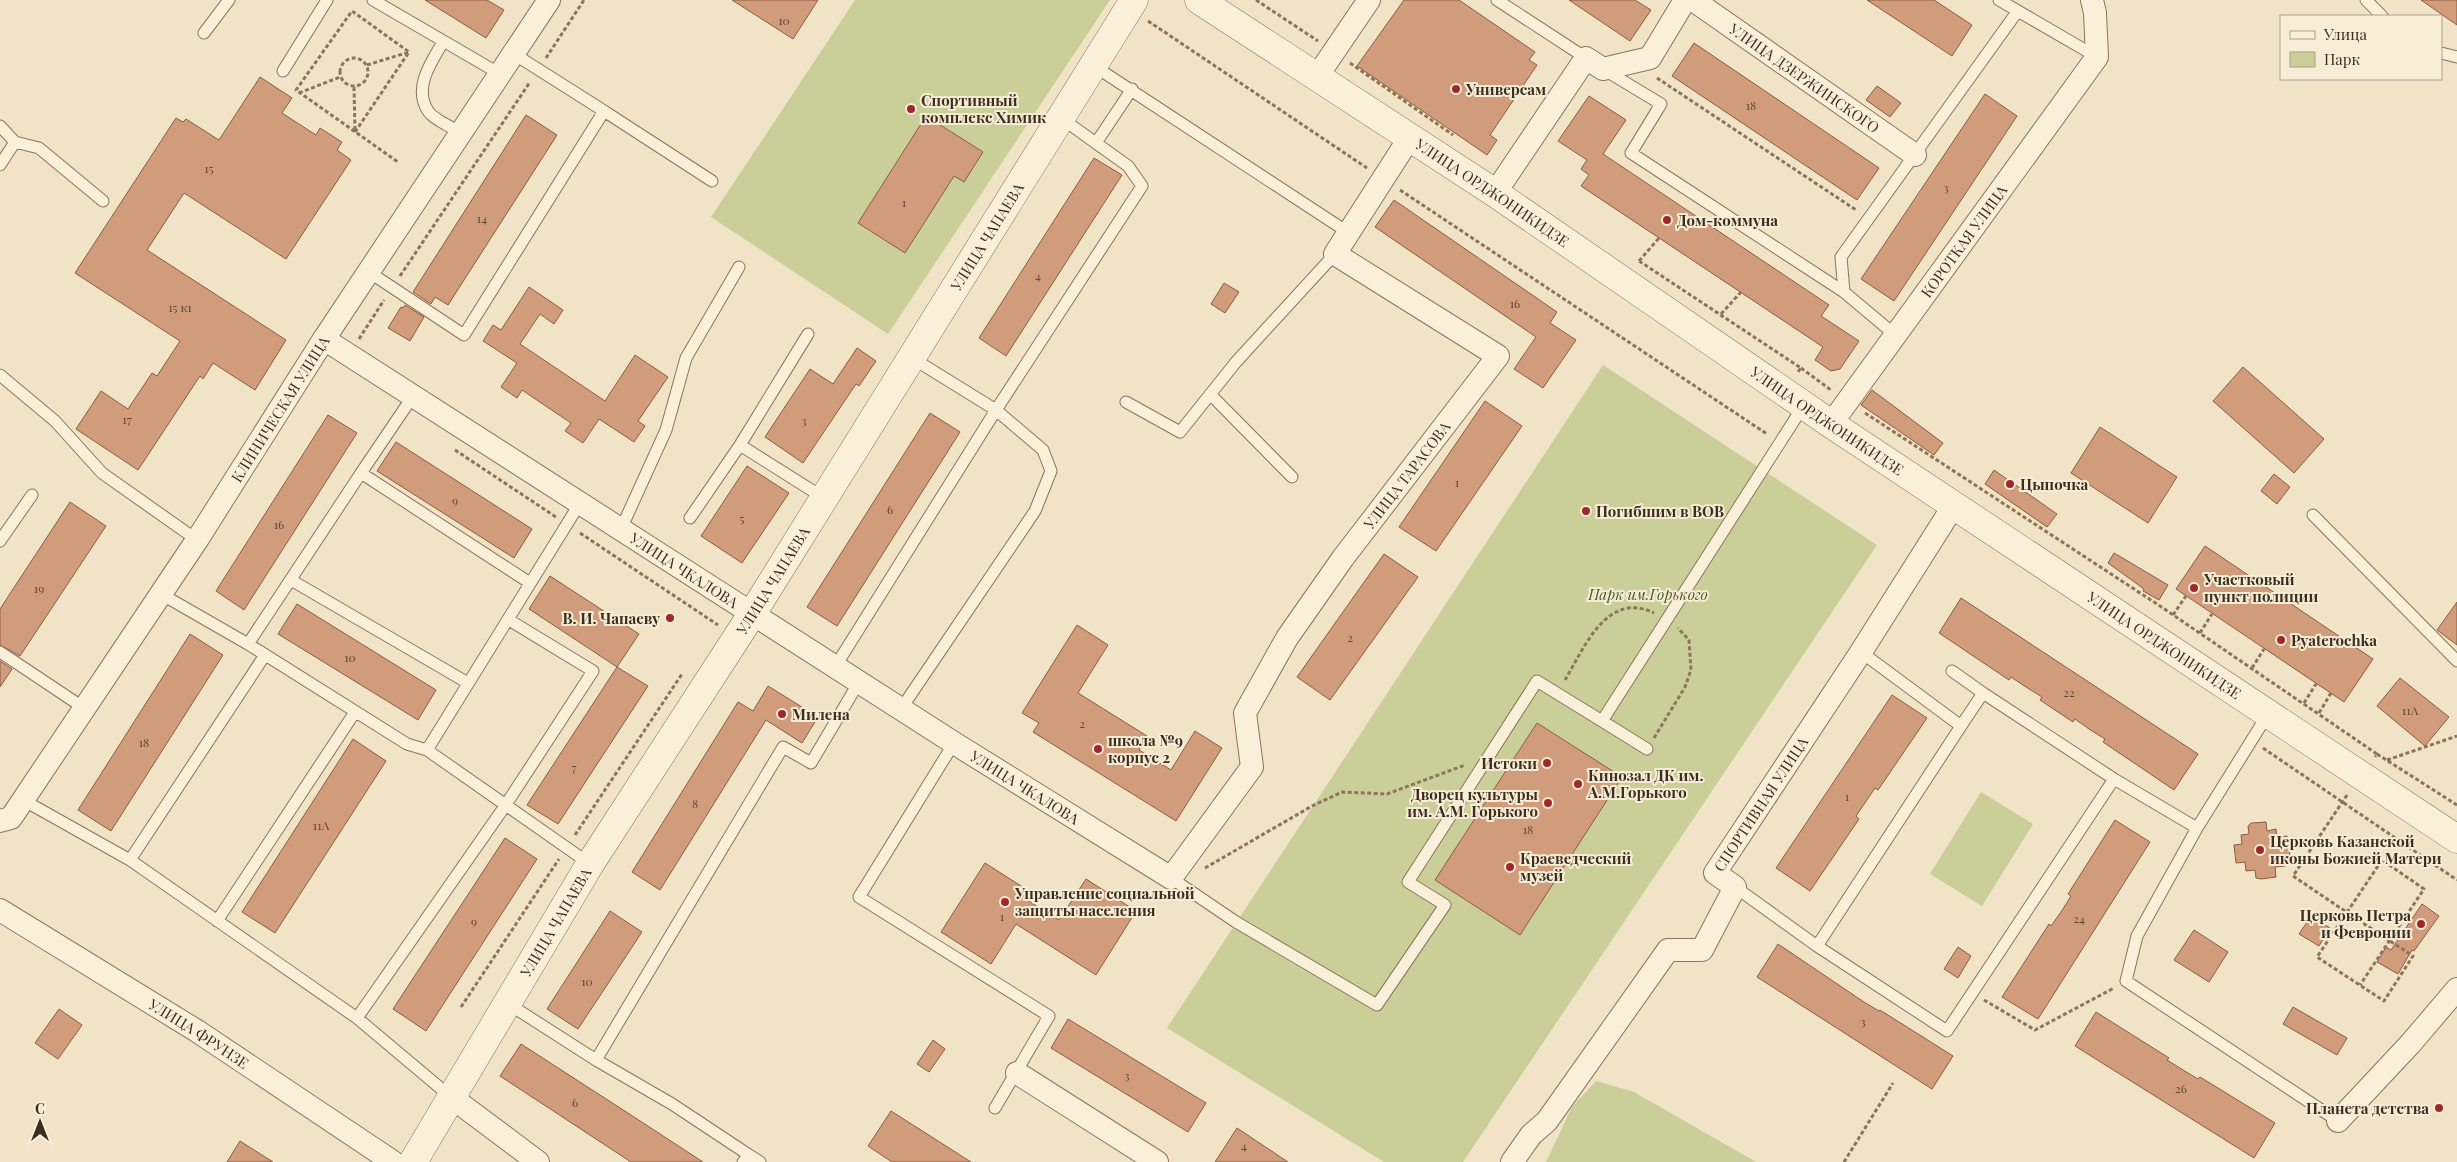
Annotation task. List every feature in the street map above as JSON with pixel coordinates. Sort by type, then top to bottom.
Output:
[{"type":"street","name":"КЛИНИЧЕСКАЯ УЛИЦА","points":[[11,813],[197,540],[324,339],[550,0]]},
{"type":"street","name":"УЛИЦА ОРДЖОНИКИДЗЕ","points":[[1199,0],[1495,193],[1831,424],[2360,777],[2457,839]]},
{"type":"street","points":[[1316,78],[1369,0]]},
{"type":"street","points":[[1495,193],[1594,63],[1633,62],[1650,58],[1686,0]]},
{"type":"street","name":"УЛИЦА ДЗЕРЖИНСКОГО","points":[[1694,0],[1915,155]]},
{"type":"street","points":[[2092,0],[2096,13],[2097,57]]},
{"type":"street","name":"УЛИЦА ЧАПАЕВА","points":[[413,1162],[590,864],[752,614],[1132,4]]},
{"type":"street","name":"КОРОТКАЯ УЛИЦА","points":[[1831,424],[1894,334],[2097,57]]},
{"type":"street","points":[[1335,254],[1410,137]]},
{"type":"street","name":"УЛИЦА ТАРАСОВА","points":[[1171,878],[1252,767],[1245,713],[1286,638],[1343,558],[1498,356],[1335,254]]},
{"type":"street","name":"УЛИЦА ЧКАЛОВА","points":[[324,339],[954,743],[1171,878]]},
{"type":"street","name":"СПОРТИВНАЯ УЛИЦА","points":[[1512,1162],[1531,1135],[1547,1121],[1668,950],[1702,950],[1735,887],[1715,873],[1861,652],[1954,505]]},
{"type":"street","name":"УЛИЦА ФРУНЗЕ","points":[[0,910],[181,1021],[393,1162]]},
{"type":"street","points":[[2338,1121],[2457,989]]},
{"type":"street","points":[[1017,1074],[1157,1162]]},
{"type":"street","points":[[451,1097],[538,1162]]},
{"type":"lane","points":[[204,33],[229,0]]},
{"type":"lane","points":[[283,71],[327,0]]},
{"type":"lane","points":[[373,0],[500,74]]},
{"type":"lane","points":[[1497,0],[1661,104],[1631,153],[1844,292],[1894,334]]},
{"type":"lane","points":[[1999,0],[2097,57]]},
{"type":"lane","points":[[2366,0],[2381,15]]},
{"type":"lane","points":[[1844,292],[1841,257],[2017,12]]},
{"type":"lane","points":[[443,42],[427,70],[422,92],[429,112],[461,133]]},
{"type":"lane","points":[[2442,53],[2457,57]]},
{"type":"lane","points":[[514,54],[712,181]]},
{"type":"lane","points":[[1094,66],[1132,89],[1349,233]]},
{"type":"lane","points":[[1096,143],[1132,89]]},
{"type":"lane","points":[[369,272],[464,335],[604,111]]},
{"type":"lane","points":[[835,667],[996,410],[1142,186],[1128,166],[1061,118]]},
{"type":"lane","points":[[0,126],[15,142],[39,148],[103,201]]},
{"type":"lane","points":[[0,165],[15,142]]},
{"type":"lane","points":[[1126,402],[1180,432],[1236,362],[1335,254]]},
{"type":"lane","points":[[621,529],[666,430],[686,358],[739,267]]},
{"type":"lane","points":[[690,518],[740,445],[808,334]]},
{"type":"lane","points":[[901,709],[1035,511],[1051,471],[1043,450],[996,410],[912,358]]},
{"type":"lane","points":[[0,375],[55,421],[102,473],[197,540]]},
{"type":"lane","points":[[1210,394],[1292,477]]},
{"type":"lane","points":[[248,644],[414,396]]},
{"type":"lane","points":[[1602,722],[1804,405]]},
{"type":"lane","points":[[740,445],[824,498]]},
{"type":"lane","points":[[361,473],[530,583]]},
{"type":"lane","points":[[0,541],[32,495]]},
{"type":"lane","points":[[427,750],[580,503]]},
{"type":"lane","points":[[2313,515],[2457,661]]},
{"type":"lane","points":[[291,580],[468,683]]},
{"type":"lane","points":[[161,594],[265,654],[407,744],[427,750],[590,864]]},
{"type":"lane","points":[[357,1018],[505,806],[593,671],[508,620]]},
{"type":"lane","points":[[0,652],[84,708]]},
{"type":"lane","points":[[1861,652],[1961,726]]},
{"type":"lane","points":[[130,860],[265,654]]},
{"type":"lane","points":[[1952,671],[1982,693],[2114,779],[2197,828]]},
{"type":"lane","points":[[1171,878],[1236,922],[1377,1005],[1445,905],[1408,882],[1537,680],[1647,749]]},
{"type":"lane","points":[[596,1060],[783,747],[811,763],[859,682]]},
{"type":"lane","points":[[1817,946],[1982,693]]},
{"type":"lane","points":[[216,921],[355,712]]},
{"type":"lane","points":[[2268,714],[2197,828],[2137,936],[2126,981],[2338,1121]]},
{"type":"lane","points":[[954,743],[859,897],[1049,1016],[1017,1074],[994,1108]]},
{"type":"lane","points":[[1735,887],[1817,946],[1947,1031],[2114,779]]},
{"type":"lane","points":[[11,813],[130,860],[357,1018],[451,1097]]},
{"type":"lane","points":[[507,1003],[596,1060],[672,1104],[746,1159],[760,1162]]},
{"type":"path","points":[[348,354],[584,0]]},
{"type":"path","points":[[1132,4],[1383,179],[1768,434]]},
{"type":"path","points":[[398,162],[296,90],[352,11],[409,52]]},
{"type":"path","points":[[367,65],[409,52]]},
{"type":"path","points":[[355,132],[409,52]]},
{"type":"path","points":[[348,59],[362,60],[367,65],[369,73],[361,85],[354,87],[346,84],[340,77],[342,63],[348,59]]},
{"type":"path","points":[[1633,62],[1869,219]]},
{"type":"path","points":[[299,93],[340,77]]},
{"type":"path","points":[[354,87],[355,132]]},
{"type":"path","points":[[1640,261],[1659,238]]},
{"type":"path","points":[[1722,314],[1741,292]]},
{"type":"path","points":[[1801,368],[2200,633],[2377,754],[2455,804],[2457,797]]},
{"type":"path","points":[[451,448],[737,637]]},
{"type":"path","points":[[2173,615],[2186,596]]},
{"type":"path","points":[[2200,633],[2212,614]]},
{"type":"path","points":[[2252,668],[2264,648]]},
{"type":"path","points":[[2304,703],[2316,684]]},
{"type":"path","points":[[2319,713],[2331,694]]},
{"type":"path","points":[[2387,760],[2457,736]]},
{"type":"path","points":[[2360,985],[2390,940],[2424,889],[2382,860],[2346,912],[2317,957],[2360,985],[2384,1000],[2413,956],[2390,940],[2346,912],[2293,876],[2377,754]]},
{"type":"path","points":[[1171,878],[1210,866],[1312,806],[1342,792],[1387,794],[1464,764],[1477,775]]},
{"type":"path","points":[[1973,993],[2035,1030],[2126,981]]},
{"type":"path","points":[[1844,1162],[1893,1083]]},
{"type":"green space","name":"Спортивный комплекс Химик","points":[[855,0],[1110,0],[888,334],[711,217]]},
{"type":"green space","name":"Парк им.Горького","points":[[1603,365],[1877,545],[1463,1162],[1384,1162],[1167,1028]]},
{"type":"green space","points":[[1981,792],[2033,824],[1982,906],[1930,874]]},
{"type":"green space","points":[[1596,1081],[1634,1092],[1756,1162],[1546,1162],[1572,1107]]},
{"type":"building","points":[[425,0],[487,0],[504,10],[486,38]]},
{"type":"building","points":[[732,0],[818,0],[793,39]]},
{"type":"building","name":"Универсам","points":[[1404,0],[1459,0],[1535,52],[1529,60],[1537,65],[1490,135],[1497,140],[1487,155],[1357,66]]},
{"type":"building","points":[[1569,0],[1635,0],[1651,10],[1630,41]]},
{"type":"building","points":[[1867,0],[1934,0],[1972,25],[1952,56]]},
{"type":"building","points":[[2421,0],[2457,0],[2457,25]]},
{"type":"building","points":[[1694,43],[1879,168],[1857,200],[1672,76]]},
{"type":"building","points":[[260,77],[292,98],[282,113],[316,135],[320,128],[342,142],[337,150],[351,160],[286,259],[184,193],[147,250],[286,340],[255,390],[213,363],[203,379],[200,376],[138,470],[76,429],[101,391],[128,409],[152,373],[157,376],[180,341],[75,273],[176,118],[183,122],[186,119],[219,140]]},
{"type":"building","points":[[1877,86],[1901,103],[1890,117],[1866,100]]},
{"type":"building","points":[[1985,94],[2017,116],[1894,301],[1861,279]]},
{"type":"building","name":"Дом-коммуна","points":[[1589,96],[1626,120],[1603,154],[1829,305],[1821,316],[1859,341],[1840,369],[1831,371],[1815,360],[1823,347],[1581,186],[1589,175],[1581,169],[1587,160],[1558,141]]},
{"type":"building","points":[[526,115],[557,135],[448,305],[435,297],[431,304],[413,292]]},
{"type":"building","points":[[926,116],[983,152],[964,182],[954,176],[905,253],[858,223]]},
{"type":"building","points":[[1094,158],[1122,175],[1006,356],[979,338]]},
{"type":"building","points":[[1394,200],[1557,312],[1550,323],[1576,340],[1543,388],[1514,369],[1536,337],[1375,227]]},
{"type":"building","points":[[1224,283],[1239,292],[1225,313],[1211,304]]},
{"type":"building","points":[[529,287],[563,310],[554,324],[540,314],[520,344],[605,401],[635,355],[668,377],[638,421],[645,426],[634,442],[599,419],[583,443],[565,431],[571,423],[522,390],[517,398],[501,387],[517,363],[483,341],[493,325],[501,330]]},
{"type":"building","points":[[405,305],[424,317],[410,341],[388,328],[401,307],[403,308]]},
{"type":"building","points":[[857,348],[876,361],[859,386],[856,384],[803,463],[765,437],[810,369],[833,384]]},
{"type":"building","points":[[2243,367],[2324,439],[2294,473],[2213,401]]},
{"type":"building","points":[[1872,390],[1943,443],[1934,455],[1861,405]]},
{"type":"building","points":[[1485,401],[1522,426],[1436,551],[1399,527]]},
{"type":"building","points":[[930,413],[960,432],[837,626],[807,607]]},
{"type":"building","points":[[328,415],[357,433],[244,610],[216,591]]},
{"type":"building","points":[[2100,427],[2177,477],[2148,523],[2071,473]]},
{"type":"building","points":[[396,442],[532,529],[514,558],[377,471]]},
{"type":"building","points":[[747,466],[789,493],[742,563],[701,536]]},
{"type":"building","points":[[1994,470],[2057,514],[2047,527],[1985,484]]},
{"type":"building","points":[[2274,474],[2290,487],[2277,504],[2261,491]]},
{"type":"building","points":[[70,502],[106,526],[20,656],[0,645],[0,609]]},
{"type":"building","points":[[2205,546],[2373,659],[2344,702],[2176,589]]},
{"type":"building","points":[[2114,553],[2168,585],[2159,600],[2143,591],[2144,589],[2108,563]]},
{"type":"building","points":[[1384,554],[1418,577],[1330,700],[1297,677]]},
{"type":"building","points":[[550,576],[639,634],[617,667],[529,609]]},
{"type":"building","points":[[1961,598],[2198,754],[2174,790],[2103,742],[2105,739],[2075,719],[2073,722],[2040,700],[2042,697],[2011,677],[2009,680],[1939,633]]},
{"type":"building","points":[[2457,602],[2457,645],[2437,630]]},
{"type":"building","points":[[297,604],[436,690],[418,720],[278,634]]},
{"type":"building","points":[[1077,625],[1108,645],[1078,693],[1147,736],[1139,750],[1171,770],[1195,731],[1222,748],[1176,821],[1033,732],[1039,723],[1022,713]]},
{"type":"building","points":[[190,634],[223,655],[111,831],[78,810]]},
{"type":"building","points":[[0,661],[12,669],[0,687]]},
{"type":"building","points":[[617,667],[648,686],[558,824],[527,805]]},
{"type":"building","points":[[2400,678],[2449,717],[2425,746],[2377,706]]},
{"type":"building","points":[[768,686],[818,717],[802,743],[766,720],[660,890],[632,872],[738,702],[753,711]]},
{"type":"building","points":[[1892,695],[1927,718],[1878,790],[1875,788],[1856,816],[1859,819],[1810,891],[1776,868]]},
{"type":"building","name":"Дворец культуры им. А.М. Горького","points":[[1537,723],[1622,777],[1520,935],[1435,880]]},
{"type":"building","points":[[353,739],[386,761],[275,933],[242,912]]},
{"type":"building","points":[[2115,820],[2150,842],[2038,1019],[2002,997],[2049,924],[2051,926],[2061,912],[2071,896],[2068,894]]},
{"type":"building","name":"Церковь Казанской иконы Божией Матери","points":[[2266,822],[2267,831],[2276,829],[2277,837],[2287,836],[2290,855],[2283,855],[2285,866],[2275,867],[2276,877],[2261,879],[2256,878],[2255,870],[2246,871],[2245,862],[2236,863],[2234,845],[2242,844],[2241,835],[2249,834],[2248,826],[2251,823]]},
{"type":"building","points":[[505,838],[537,859],[426,1031],[393,1009]]},
{"type":"building","points":[[985,863],[1032,893],[1027,900],[1059,920],[1086,879],[1136,911],[1096,975],[1016,924],[991,964],[941,932]]},
{"type":"building","points":[[2422,904],[2439,916],[2414,951],[2412,950],[2398,974],[2377,962],[2386,947],[2391,950]]},
{"type":"building","points":[[610,911],[642,932],[578,1029],[547,1009]]},
{"type":"building","points":[[2311,916],[2330,928],[2319,946],[2299,934]]},
{"type":"building","points":[[2194,930],[2228,952],[2209,982],[2174,960]]},
{"type":"building","points":[[1778,944],[1864,1002],[1953,1056],[1932,1089],[1757,977]]},
{"type":"building","points":[[1958,947],[1971,956],[1958,978],[1944,969]]},
{"type":"building","points":[[2293,1007],[2347,1038],[2337,1055],[2283,1024]]},
{"type":"building","points":[[59,1009],[82,1025],[58,1059],[35,1043]]},
{"type":"building","points":[[2096,1012],[2169,1058],[2167,1060],[2183,1070],[2198,1079],[2200,1077],[2275,1123],[2254,1158],[2075,1046]]},
{"type":"building","points":[[1068,1019],[1206,1103],[1188,1132],[1051,1048]]},
{"type":"building","points":[[933,1040],[945,1049],[929,1072],[917,1064]]},
{"type":"building","points":[[521,1044],[703,1162],[631,1162],[500,1076]]},
{"type":"building","points":[[891,1111],[971,1162],[892,1162],[868,1146]]},
{"type":"building","points":[[1237,1128],[1288,1162],[1215,1162]]},
{"type":"building","points":[[240,1141],[273,1162],[227,1162]]},
{"type":"place","name":"Универсам","points":[[1456,89]]},
{"type":"place","name":"Спортивный комплекс Химик","points":[[911,109]]},
{"type":"place","name":"Дом-коммуна","points":[[1667,220]]},
{"type":"place","name":"Цыпочка","points":[[2010,484]]},
{"type":"place","name":"Погибшим в ВОВ","points":[[1586,511]]},
{"type":"place","name":"Участковый пункт полиции","points":[[2194,588]]},
{"type":"place","name":"В. И. Чапаеву","points":[[670,618]]},
{"type":"place","name":"Pyaterochka","points":[[2281,640]]},
{"type":"place","name":"Милена","points":[[782,714]]},
{"type":"place","name":"школа №9 корпус 2","points":[[1098,749]]},
{"type":"place","name":"Истоки","points":[[1547,763]]},
{"type":"place","name":"Кинозал ДК им. А.М.Горького","points":[[1578,784]]},
{"type":"place","name":"Дворец культуры им. А.М. Горького","points":[[1548,803]]},
{"type":"place","name":"Церковь Казанской иконы Божией Матери","points":[[2260,850]]},
{"type":"place","name":"Краеведческий музей","points":[[1510,867]]},
{"type":"place","name":"Управление социальной защиты населения","points":[[1005,902]]},
{"type":"place","name":"Церковь Петра и Февронии","points":[[2421,924]]},
{"type":"place","name":"Планета детства","points":[[2439,1108]]}]
